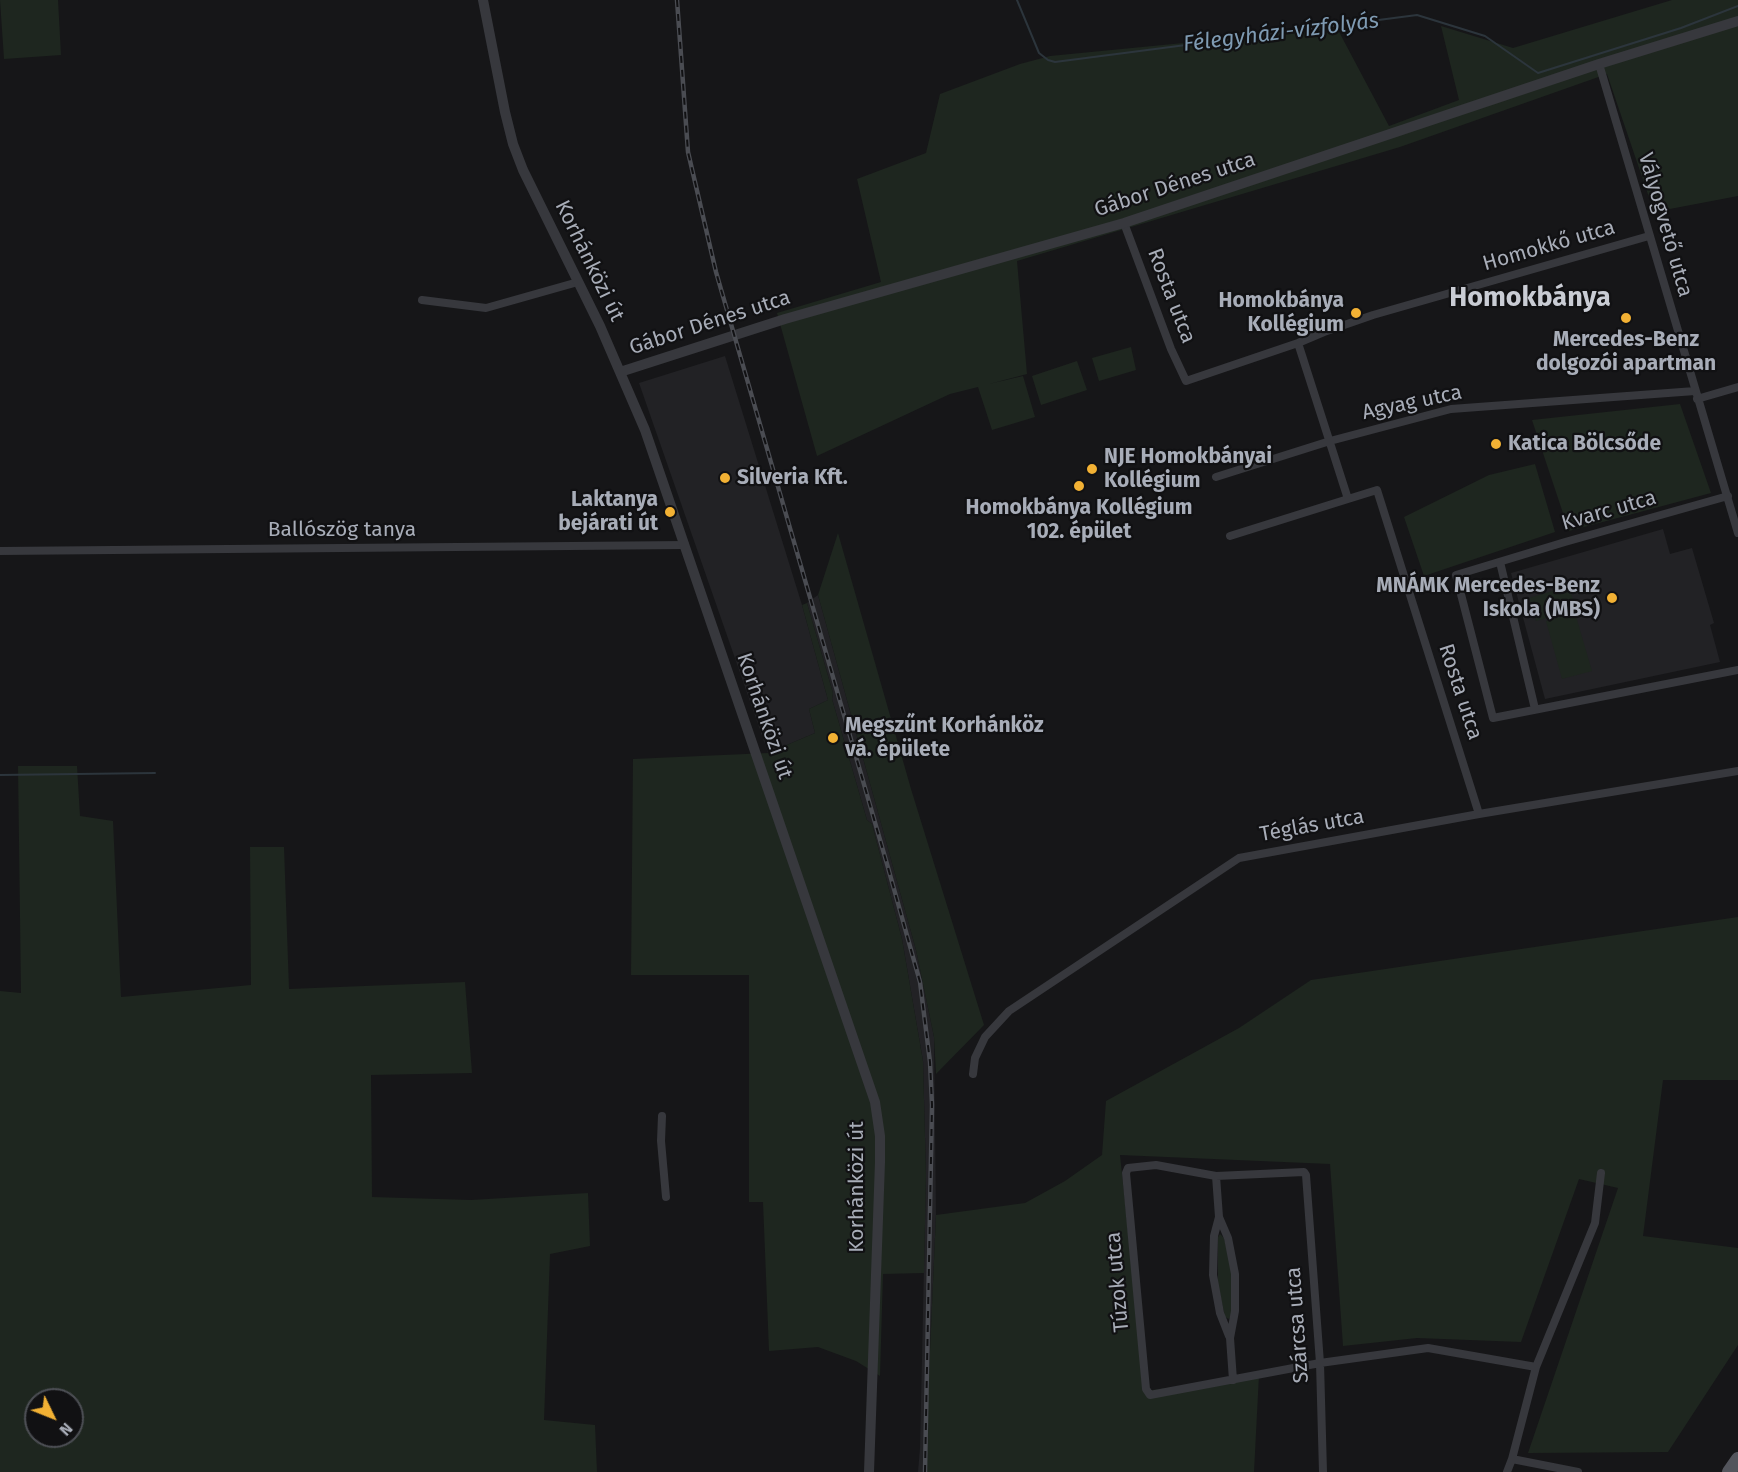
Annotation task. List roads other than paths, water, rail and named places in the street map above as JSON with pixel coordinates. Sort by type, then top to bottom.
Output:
[{"type":"main road","points":[[1730,1472],[1738,1460]]},
{"type":"street","name":"Korhánközi út","points":[[483,0],[513,144],[523,170],[578,282],[645,430],[876,1110],[880,1136],[880,1162],[869,1472]]},
{"type":"street","name":"Gábor Dénes utca","points":[[620,372],[785,319],[1124,223],[1599,64],[1738,21]]},
{"type":"street","name":"Vályogvető utca","points":[[1599,64],[1738,533]]},
{"type":"street","name":"Rosta utca","points":[[1124,223],[1171,349],[1186,381]]},
{"type":"street","name":"Homokkő utca","points":[[1186,381],[1372,315],[1649,236]]},
{"type":"street","points":[[422,300],[486,308],[578,282]]},
{"type":"street","points":[[1230,536],[1348,499],[1298,343]]},
{"type":"street","name":"Agyag utca","points":[[1216,477],[1330,441],[1451,409],[1696,395],[1738,387]]},
{"type":"street","name":"Rosta utca","points":[[1348,499],[1377,490],[1479,814]]},
{"type":"street","name":"Kvarc utca","points":[[1535,709],[1493,718],[1456,575],[1728,496]]},
{"type":"street","name":"Ballószög tanya","points":[[0,551],[685,545]]},
{"type":"street","points":[[1500,562],[1535,709],[1738,670]]},
{"type":"street","name":"Téglás utca","points":[[973,1074],[975,1058],[985,1037],[1009,1011],[1239,858],[1479,814],[1738,771]]},
{"type":"street","points":[[662,1116],[661,1141],[666,1197]]},
{"type":"street","name":"Túzok utca","points":[[1306,1175],[1300,1171],[1216,1176],[1156,1165],[1128,1168],[1126,1173],[1146,1389],[1150,1395],[1320,1363],[1428,1348],[1536,1367]]},
{"type":"street","points":[[1507,1472],[1536,1367],[1595,1223],[1601,1173]]},
{"type":"street","name":"Szárcsa utca","points":[[1306,1175],[1320,1363],[1323,1472]]},
{"type":"street","points":[[1216,1176],[1219,1217],[1214,1236],[1213,1275],[1220,1313],[1230,1338]]},
{"type":"street","points":[[1219,1217],[1228,1238],[1235,1274],[1235,1311],[1230,1338],[1233,1380]]},
{"type":"street","points":[[1512,1459],[1578,1472]]},
{"type":"waterway","name":"Félegyházi-vízfolyás","points":[[1017,0],[1039,53],[1055,62],[1417,15],[1485,36],[1538,73],[1681,28],[1738,6]]},
{"type":"waterway","points":[[0,775],[155,773]]},
{"type":"railway","points":[[677,0],[688,152],[716,272],[920,982],[930,1062],[932,1105],[925,1472]]},
{"type":"place","name":"Homokbánya Kollégium","points":[[1356,313]]},
{"type":"place","name":"Mercedes-Benz dolgozói apartman","points":[[1626,318]]},
{"type":"place","name":"Katica Bölcsőde","points":[[1496,444]]},
{"type":"place","name":"NJE Homokbányai Kollégium","points":[[1092,469]]},
{"type":"place","name":"Silveria Kft.","points":[[725,478]]},
{"type":"place","name":"Homokbánya Kollégium 102. épület","points":[[1079,486]]},
{"type":"place","name":"Laktanya bejárati út","points":[[670,512]]},
{"type":"place","name":"MNÁMK Mercedes-Benz Iskola (MBS)","points":[[1612,598]]},
{"type":"place","name":"Megszűnt Korhánköz vá. épülete","points":[[833,738]]},
{"type":"district","name":"Homokbánya","points":[[1530,298]]}]
